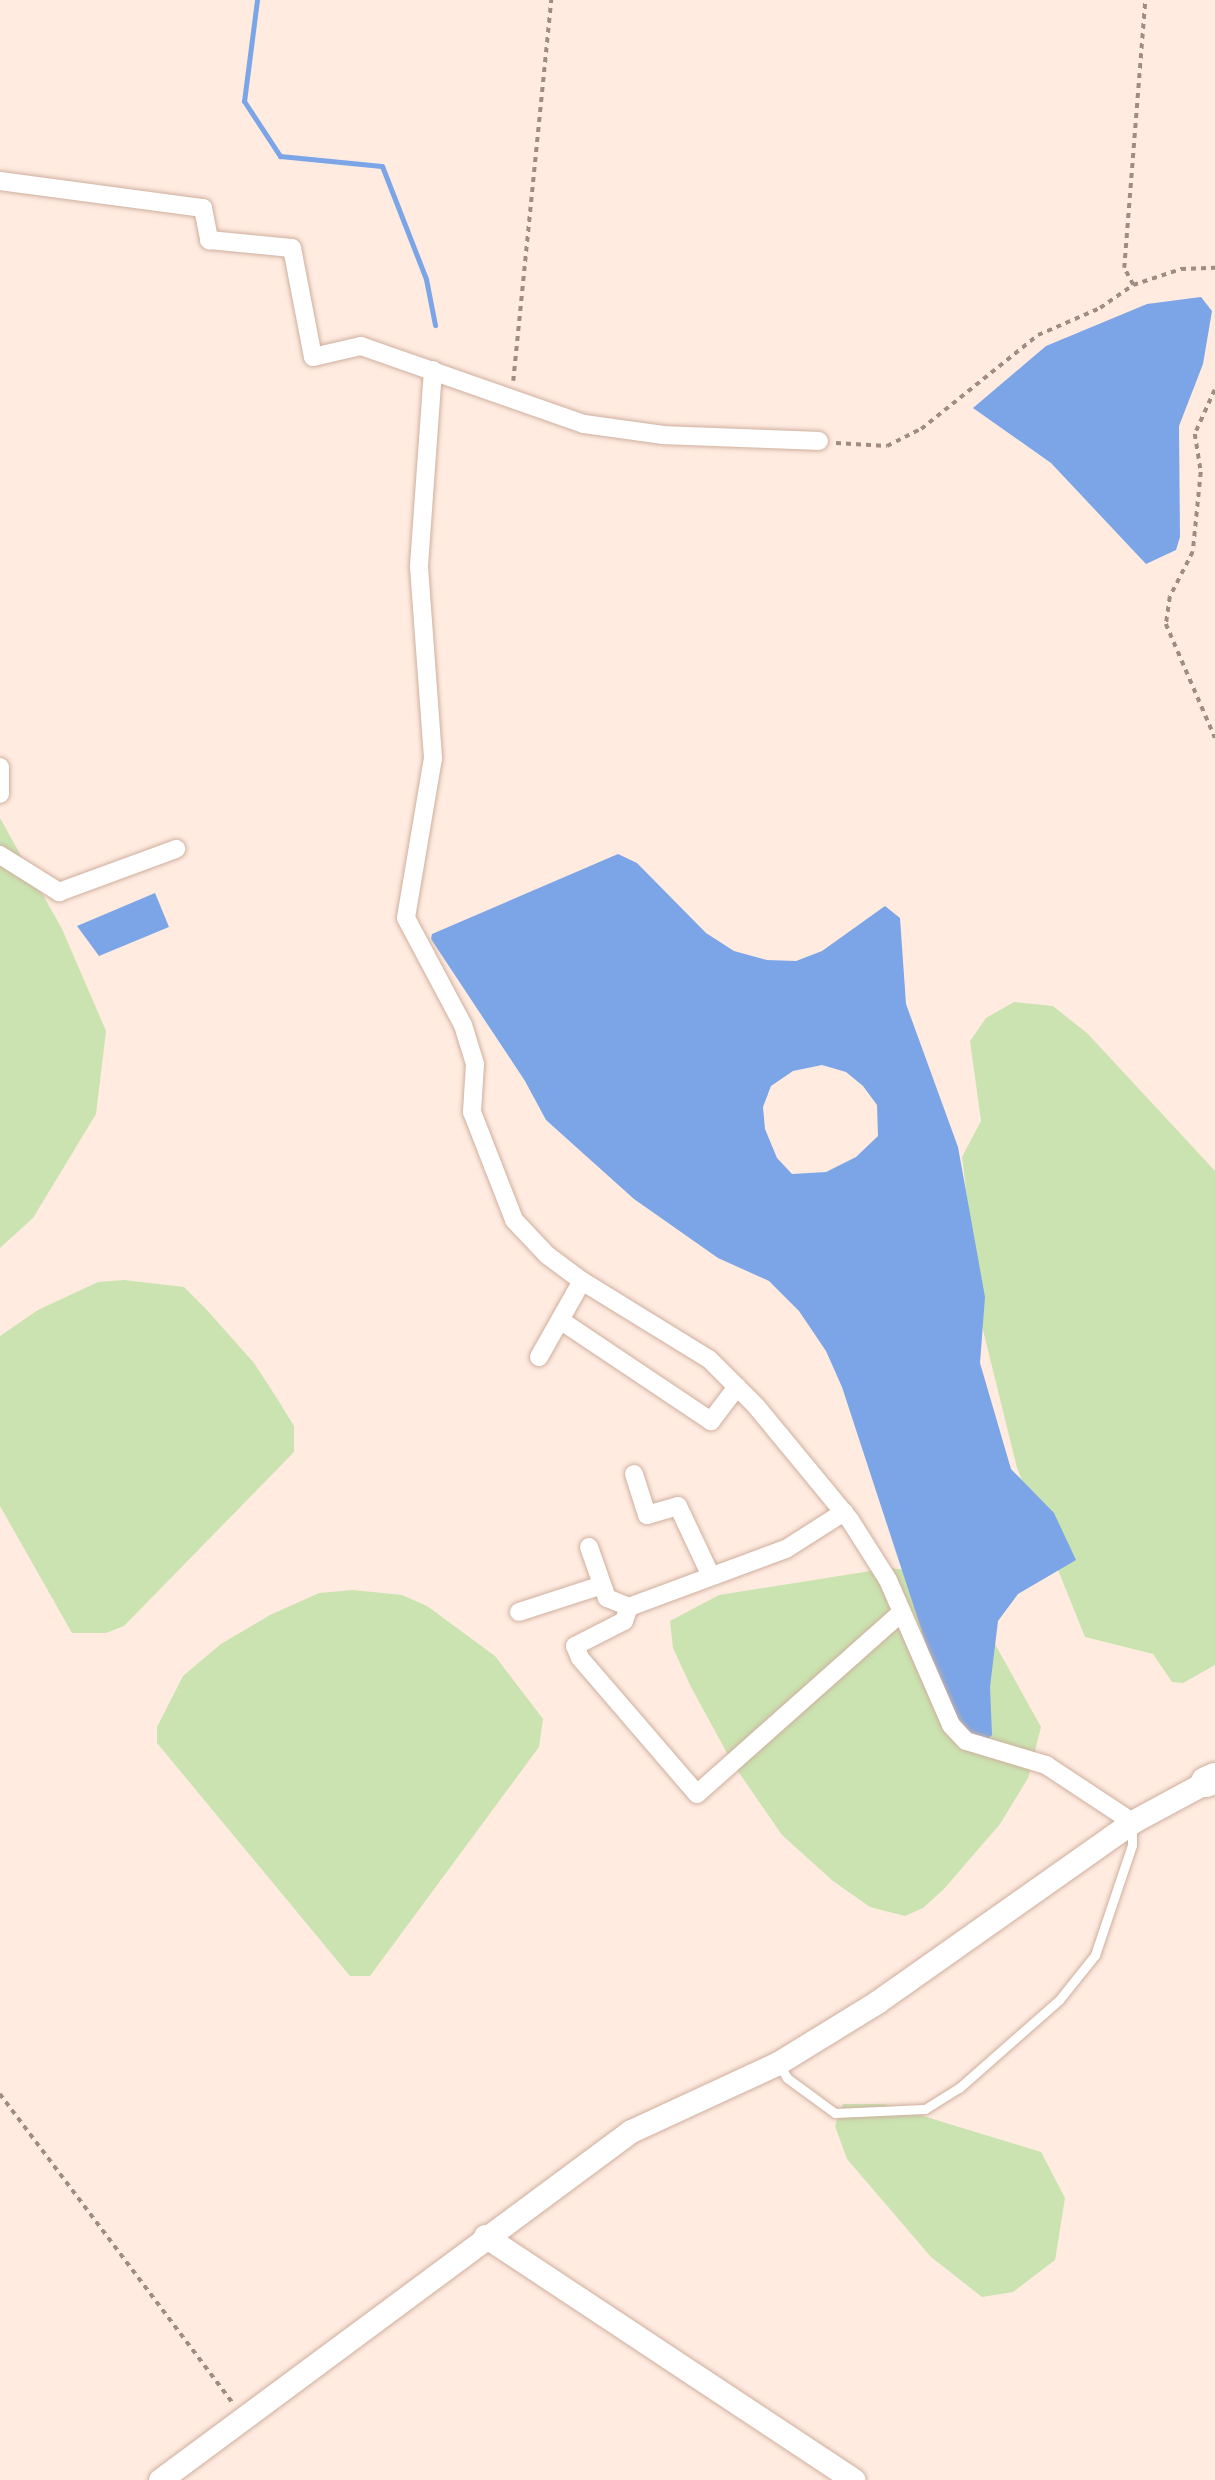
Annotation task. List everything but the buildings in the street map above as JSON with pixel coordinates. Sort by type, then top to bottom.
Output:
[{"type":"street","points":[[0,181],[203,208],[209,240],[292,248],[313,357],[360,346],[584,424],[663,435],[819,441]]},
{"type":"street","points":[[433,370],[419,567],[433,758],[405,918],[463,1025],[475,1064],[472,1112],[514,1220],[547,1255],[582,1281],[709,1359],[737,1387],[844,1512],[888,1580],[951,1725],[966,1741],[1046,1765],[1132,1822]]},
{"type":"street","points":[[0,767],[0,794]]},
{"type":"street","points":[[0,855],[59,892],[176,849]]},
{"type":"street","points":[[539,1357],[582,1281]]},
{"type":"street","points":[[560,1320],[711,1421],[737,1387]]},
{"type":"street","points":[[634,1474],[647,1515],[678,1506],[711,1576]]},
{"type":"street","points":[[589,1546],[607,1598],[629,1608],[786,1549],[844,1512]]},
{"type":"street","points":[[519,1612],[602,1585]]},
{"type":"street","points":[[629,1608],[624,1620],[575,1646],[580,1658],[698,1794],[902,1612]]},
{"type":"street","points":[[160,2480],[242,2415],[631,2131],[778,2063],[877,2002],[1132,1822],[1210,1780]]},
{"type":"street","points":[[485,2236],[853,2480]]},
{"type":"lane","points":[[778,2063],[788,2078],[835,2113],[925,2109],[959,2088],[1051,2008],[1095,1955],[1132,1845],[1132,1822]]},
{"type":"path","points":[[512,398],[551,0]]},
{"type":"path","points":[[1133,285],[1124,268],[1145,0]]},
{"type":"path","points":[[819,441],[887,446],[921,429],[1038,335],[1100,308],[1133,285],[1181,270],[1215,268]]},
{"type":"path","points":[[1215,390],[1195,434],[1201,472],[1193,552],[1170,597],[1166,624],[1215,738]]},
{"type":"path","points":[[0,2094],[242,2415]]},
{"type":"green space","points":[[0,818],[62,929],[106,1031],[96,1114],[33,1218],[0,1248]]},
{"type":"green space","points":[[1014,1002],[1053,1006],[1088,1034],[1215,1171],[1215,1665],[1183,1683],[1172,1682],[1153,1654],[1085,1637],[1017,1468],[983,1330],[962,1157],[981,1121],[970,1041],[986,1018]]},
{"type":"green space","points":[[124,1280],[184,1287],[206,1309],[254,1363],[294,1426],[294,1452],[124,1626],[106,1633],[72,1633],[0,1506],[0,1336],[38,1310],[98,1282]]},
{"type":"green space","points":[[889,1568],[945,1574],[985,1626],[1041,1727],[1028,1778],[1000,1824],[944,1889],[923,1908],[905,1916],[870,1907],[833,1881],[782,1835],[733,1764],[691,1687],[673,1648],[670,1621],[719,1595]]},
{"type":"green space","points":[[353,1590],[402,1595],[427,1606],[495,1656],[543,1719],[539,1747],[370,1976],[350,1976],[157,1743],[157,1727],[183,1676],[221,1644],[270,1615],[319,1593]]},
{"type":"green space","points":[[843,2104],[884,2104],[1041,2152],[1065,2198],[1055,2260],[1013,2292],[982,2297],[931,2257],[847,2159],[835,2126]]},
{"type":"water","points":[[1201,297],[1212,311],[1203,364],[1179,426],[1180,537],[1176,550],[1146,564],[1051,463],[973,408],[1046,346],[1147,304]]},
{"type":"water","points":[[618,854],[637,863],[706,933],[734,951],[767,960],[796,961],[822,951],[885,906],[900,918],[906,1004],[958,1147],[985,1297],[980,1363],[1011,1469],[1054,1513],[1076,1560],[1018,1594],[998,1621],[990,1687],[992,1735],[988,1739],[974,1736],[958,1722],[931,1659],[842,1387],[826,1351],[799,1311],[769,1281],[718,1258],[634,1199],[546,1120],[525,1081],[431,939],[432,934]],"holes":[[[822,1065],[846,1072],[863,1086],[877,1105],[878,1136],[856,1157],[826,1172],[792,1174],[777,1158],[765,1129],[763,1107],[771,1086],[793,1071]]]},
{"type":"water","points":[[155,893],[169,927],[99,956],[77,926]]},
{"type":"waterway","points":[[257,0],[244,101],[280,156],[382,166],[426,279],[435,325]]}]
